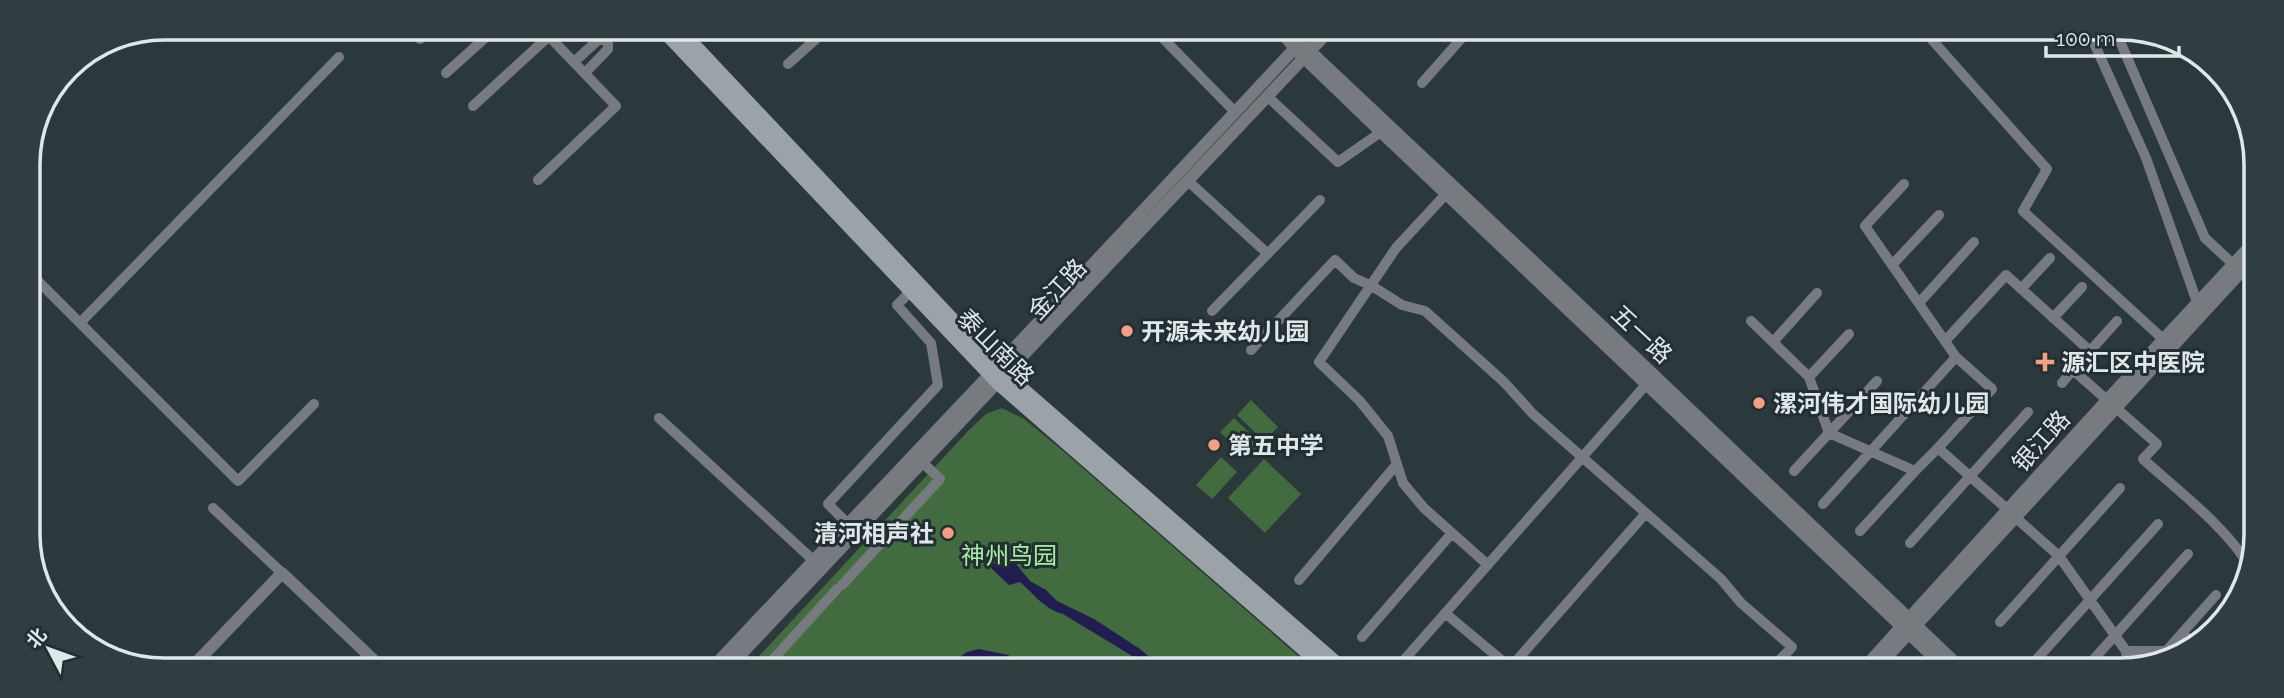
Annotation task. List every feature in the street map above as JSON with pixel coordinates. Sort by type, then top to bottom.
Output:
[{"type":"main road","name":"泰山南路","points":[[673,40],[997,375],[1330,657]]},
{"type":"main road","name":"泰山南路","points":[[689,40],[883,255],[910,292],[997,375],[1313,657]]},
{"type":"street","points":[[446,73],[483,40]]},
{"type":"street","points":[[472,106],[537,40]]},
{"type":"street","points":[[538,180],[616,106],[553,40]]},
{"type":"street","points":[[574,62],[598,40]]},
{"type":"street","points":[[584,73],[608,49],[608,40]]},
{"type":"street","points":[[788,64],[815,40]]},
{"type":"street","points":[[1165,40],[1235,112]]},
{"type":"street","name":"五一路","points":[[1291,40],[1908,625],[1947,657]]},
{"type":"street","name":"五一路","points":[[1297,40],[1302,49],[1381,132],[1650,379]]},
{"type":"street","name":"金江路","points":[[1140,222],[1188,181],[1268,97],[1306,40]]},
{"type":"street","name":"金江路","points":[[737,658],[852,528],[1140,222],[1235,112],[1302,49],[1316,40]]},
{"type":"street","points":[[1422,83],[1460,40]]},
{"type":"street","points":[[1932,40],[2047,169],[2023,211],[2167,343]]},
{"type":"street","points":[[2093,40],[2146,158],[2197,302]]},
{"type":"street","points":[[2119,40],[2205,238],[2237,268]]},
{"type":"street","points":[[80,323],[340,57]]},
{"type":"street","points":[[1268,97],[1338,162],[1381,132]]},
{"type":"street","points":[[1188,181],[1268,254]]},
{"type":"street","points":[[1860,531],[1992,389],[1956,357],[1865,226],[1904,184]]},
{"type":"street","points":[[1446,194],[1396,248],[1320,362],[1359,400],[1388,436],[1404,483],[1424,508],[1488,565]]},
{"type":"street","points":[[1212,311],[1320,200]]},
{"type":"street","points":[[1892,265],[1938,215]]},
{"type":"street","points":[[1919,303],[1974,242]]},
{"type":"street","name":"银江路","points":[[1875,657],[1908,625],[2237,268],[2244,257]]},
{"type":"street","points":[[2021,289],[2050,258]]},
{"type":"street","points":[[1251,349],[1335,260],[1354,278],[1371,285],[1402,305],[1425,311],[1504,382],[1533,414],[1721,579],[1741,603],[1792,647],[1783,657]]},
{"type":"street","name":"银江路","points":[[2167,343],[2197,302],[2244,264]]},
{"type":"street","points":[[1945,341],[2006,275],[2090,351],[2117,321]]},
{"type":"street","points":[[41,284],[238,481],[314,404]]},
{"type":"street","points":[[2053,318],[2082,287]]},
{"type":"street","points":[[852,528],[828,505],[938,385],[931,343],[897,305],[910,292]]},
{"type":"street","points":[[1773,342],[1817,293]]},
{"type":"street","points":[[1751,321],[1809,377],[1829,433],[1914,471]]},
{"type":"street","points":[[1809,377],[1849,334]]},
{"type":"street","points":[[1823,504],[1956,357]]},
{"type":"street","points":[[2062,383],[2073,370],[2157,444],[2143,459],[2225,534],[2242,554]]},
{"type":"street","name":"金江路","points":[[722,658],[813,560],[923,463],[997,375]]},
{"type":"street","points":[[1406,657],[1650,379]]},
{"type":"street","points":[[1794,471],[1877,381]]},
{"type":"street","points":[[1910,543],[2028,412]]},
{"type":"street","points":[[659,418],[813,560]]},
{"type":"street","points":[[1938,448],[2059,556],[2116,635],[2127,657]]},
{"type":"street","points":[[774,658],[940,479],[923,463]]},
{"type":"street","points":[[1299,580],[1397,464]]},
{"type":"street","points":[[2000,622],[2120,488]]},
{"type":"street","points":[[212,509],[371,658]]},
{"type":"street","points":[[1520,657],[1646,513]]},
{"type":"street","points":[[2039,657],[2158,524]]},
{"type":"street","points":[[1362,637],[1452,533]]},
{"type":"street","points":[[2096,657],[2188,554]]},
{"type":"street","points":[[201,658],[282,573]]},
{"type":"street","points":[[2169,648],[2216,595]]},
{"type":"street","points":[[1445,613],[1498,657]]},
{"type":"street","name":"五一路","points":[[1908,625],[1936,657]]},
{"type":"street","name":"银江路","points":[[1885,657],[1908,625]]},
{"type":"street","points":[[2182,633],[2187,638]]},
{"type":"street","points":[[2126,651],[2154,653]]},
{"type":"green space","points":[[1251,400],[1278,427],[1264,441],[1237,415]]},
{"type":"green space","name":"神州鸟园","points":[[1002,408],[1024,419],[1300,657],[758,658],[986,414]]},
{"type":"green space","points":[[1234,418],[1261,444],[1247,458],[1220,432]]},
{"type":"green space","points":[[1221,457],[1237,472],[1212,499],[1196,485]]},
{"type":"green space","points":[[1264,459],[1301,494],[1265,533],[1228,498]]},
{"type":"shaded area","points":[[1003,548],[1030,581],[1046,590],[1057,601],[1094,619],[1150,657],[1135,658],[1063,614],[1050,609],[1020,582],[1009,585],[991,568],[992,563],[997,564],[1001,558],[999,551]]},
{"type":"shaded area","points":[[979,649],[1013,658],[959,658]]},
{"type":"place","name":"开源未来幼儿园","points":[[1127,331]]},
{"type":"place","name":"源汇区中医院","points":[[2045,362]]},
{"type":"place","name":"漯河伟才国际幼儿园","points":[[1759,403]]},
{"type":"place","name":"第五中学","points":[[1214,445]]},
{"type":"place","name":"清河相声社","points":[[948,533]]}]
